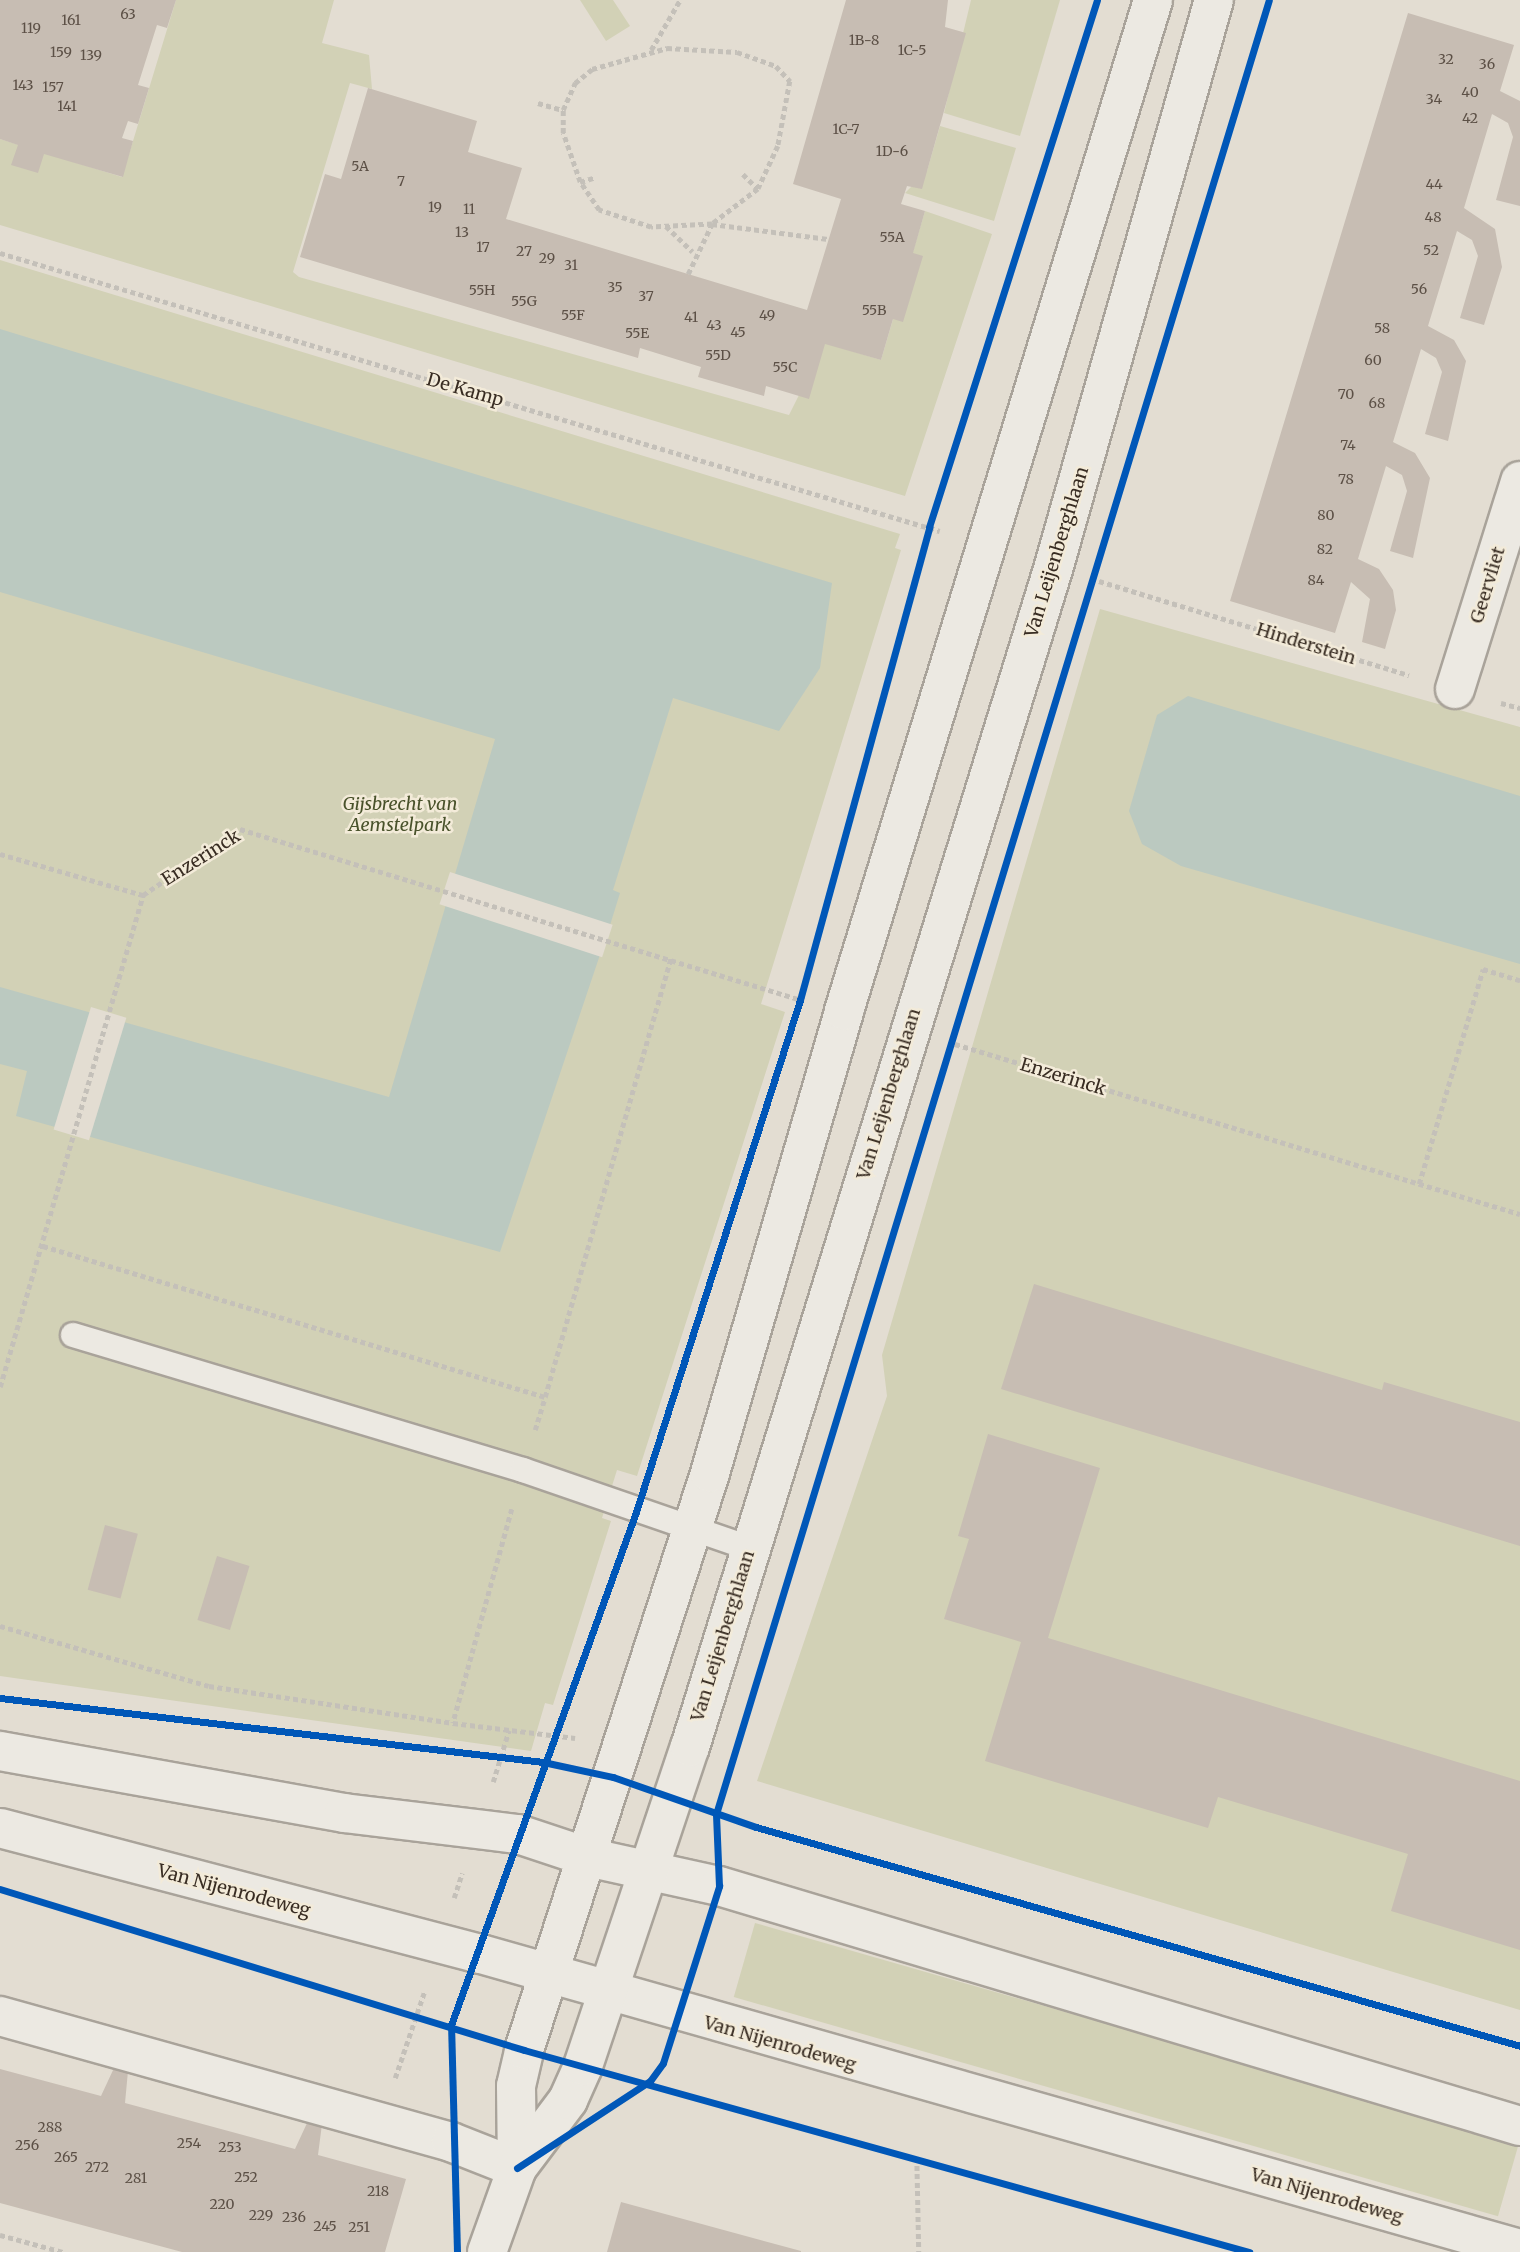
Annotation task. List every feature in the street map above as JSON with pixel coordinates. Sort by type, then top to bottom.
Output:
[{"type":"street","name":"Van Leijenberghlaan","points":[[517,2168],[516,2086],[548,1975],[692,1530],[844,1012],[1153,0]]},
{"type":"street","name":"Van Leijenberghlaan","points":[[486,2252],[517,2168],[568,2100],[648,1871],[1054,566],[1214,0]]},
{"type":"street","name":"Geervliet","points":[[1455,689],[1520,481]]},
{"type":"street","points":[[0,1751],[344,1813],[518,1834],[587,1857],[719,1886],[1520,2126]]},
{"type":"street","name":"Van Nijenrodeweg","points":[[0,1828],[548,1975],[1520,2249]]},
{"type":"street","points":[[0,2016],[451,2142],[517,2168]]},
{"type":"lane","points":[[73,1335],[523,1470],[750,1548]]},
{"type":"path","points":[[650,51],[680,0]]},
{"type":"path","points":[[688,274],[693,252],[712,223],[758,190],[778,146],[790,81],[776,66],[737,52],[650,51],[592,69],[575,83],[563,110],[563,133],[580,182],[599,210],[622,221],[665,225],[712,223],[828,239]]},
{"type":"path","points":[[538,103],[563,110]]},
{"type":"path","points":[[743,174],[758,190]]},
{"type":"path","points":[[580,182],[593,178]]},
{"type":"path","points":[[665,225],[693,252]]},
{"type":"path","points":[[926,540],[933,514]]},
{"type":"path","points":[[1087,592],[1096,566]]},
{"type":"path","points":[[0,1387],[143,895]]},
{"type":"path","points":[[453,1723],[523,1470],[671,959],[844,1012]]},
{"type":"path","points":[[1419,1184],[1483,969],[1520,980]]},
{"type":"path","points":[[796,1013],[804,987]]},
{"type":"path","points":[[945,1056],[953,1030]]},
{"type":"path","points":[[43,1246],[545,1397]]},
{"type":"path","points":[[0,1626],[209,1686],[453,1723],[554,1733],[622,1749]]},
{"type":"path","points":[[550,1742],[558,1720]]},
{"type":"path","points":[[487,1757],[511,1760]]},
{"type":"path","points":[[404,2008],[428,2015]]},
{"type":"path","points":[[903,2153],[930,2160]]},
{"type":"path","points":[[917,2157],[919,2252]]},
{"type":"path","points":[[0,2235],[63,2252]]},
{"type":"green space","points":[[176,0],[334,0],[322,43],[369,55],[372,89],[350,83],[293,272],[299,277],[789,415],[825,343],[881,360],[925,211],[992,234],[905,496],[0,225],[0,139],[122,177]]},
{"type":"green space","points":[[580,0],[613,0],[630,26],[606,41]]},
{"type":"green space","points":[[971,0],[1060,0],[1020,136],[944,113]]},
{"type":"green space","points":[[940,126],[1016,148],[994,221],[905,193],[927,171]]},
{"type":"green space","name":"Gijsbrecht van Aemstelpark","points":[[0,260],[900,534],[895,548],[901,550],[761,1004],[785,1012],[637,1476],[617,1470],[602,1518],[611,1521],[553,1705],[545,1703],[531,1751],[0,1676]]},
{"type":"green space","points":[[1100,609],[1520,727],[1520,2010],[757,1781],[887,1396],[882,1355]]},
{"type":"green space","points":[[755,1923],[1519,2142],[1498,2216],[734,1997]]},
{"type":"shaded area","points":[[0,329],[832,583],[820,668],[779,731],[673,698],[613,890],[620,893],[611,922],[500,1252],[16,1116],[27,1071],[0,1064],[0,987],[389,1097],[495,739],[0,592]]},
{"type":"shaded area","points":[[1188,696],[1520,796],[1520,964],[1181,866],[1142,844],[1129,811],[1157,715]]},
{"type":"pier","points":[[450,872],[613,925],[602,957],[439,904]]},
{"type":"pier","points":[[91,1007],[126,1018],[89,1140],[54,1129]]},
{"type":"building","points":[[0,0],[176,0],[167,28],[157,25],[138,85],[149,88],[138,124],[128,121],[122,138],[133,141],[123,177],[44,154],[38,173],[11,165],[18,145],[0,139]]},
{"type":"building","points":[[846,0],[948,0],[945,27],[966,33],[922,189],[907,186],[901,204],[925,211],[913,253],[923,256],[903,322],[893,319],[881,360],[825,344],[809,399],[766,386],[764,396],[698,377],[701,367],[640,348],[638,358],[300,257],[325,174],[341,179],[368,88],[477,121],[468,152],[522,168],[506,219],[807,310],[841,199],[793,184]]},
{"type":"building","points":[[1408,13],[1514,45],[1500,91],[1520,101],[1520,206],[1496,200],[1513,137],[1508,123],[1492,114],[1464,208],[1495,229],[1502,267],[1484,325],[1460,318],[1478,256],[1472,240],[1457,231],[1428,326],[1454,340],[1466,361],[1448,441],[1425,434],[1442,372],[1436,358],[1421,349],[1393,442],[1415,453],[1430,478],[1413,558],[1390,551],[1407,491],[1402,475],[1386,466],[1358,559],[1379,569],[1393,590],[1396,610],[1385,649],[1362,642],[1370,599],[1351,582],[1335,633],[1230,601]]},
{"type":"building","points":[[1034,1284],[1382,1390],[1384,1382],[1520,1422],[1520,1546],[1001,1389]]},
{"type":"building","points":[[988,1434],[1100,1468],[1048,1638],[1520,1781],[1520,1950],[1391,1911],[1408,1854],[1218,1797],[1208,1828],[985,1761],[1021,1642],[944,1619],[969,1539],[958,1536]]},
{"type":"building","points":[[105,1525],[138,1534],[121,1599],[88,1590]]},
{"type":"building","points":[[217,1556],[250,1566],[230,1630],[197,1620]]},
{"type":"building","points":[[114,2068],[128,2071],[125,2103],[295,2149],[308,2121],[322,2124],[318,2155],[406,2179],[385,2252],[182,2252],[0,2203],[0,2069],[101,2096]]},
{"type":"building","points":[[621,2202],[801,2251],[801,2252],[607,2252]]},
{"type":"cycle path","points":[[457,2252],[451,2025],[636,1512],[800,1000],[929,527],[1097,0]]},
{"type":"cycle path","points":[[517,2168],[650,2081],[663,2063],[719,1886],[716,1814],[1269,0]]},
{"type":"cycle path","points":[[0,1698],[543,1762],[613,1777],[756,1827],[1520,2046]]},
{"type":"cycle path","points":[[0,1889],[524,2050],[1249,2252]]}]
